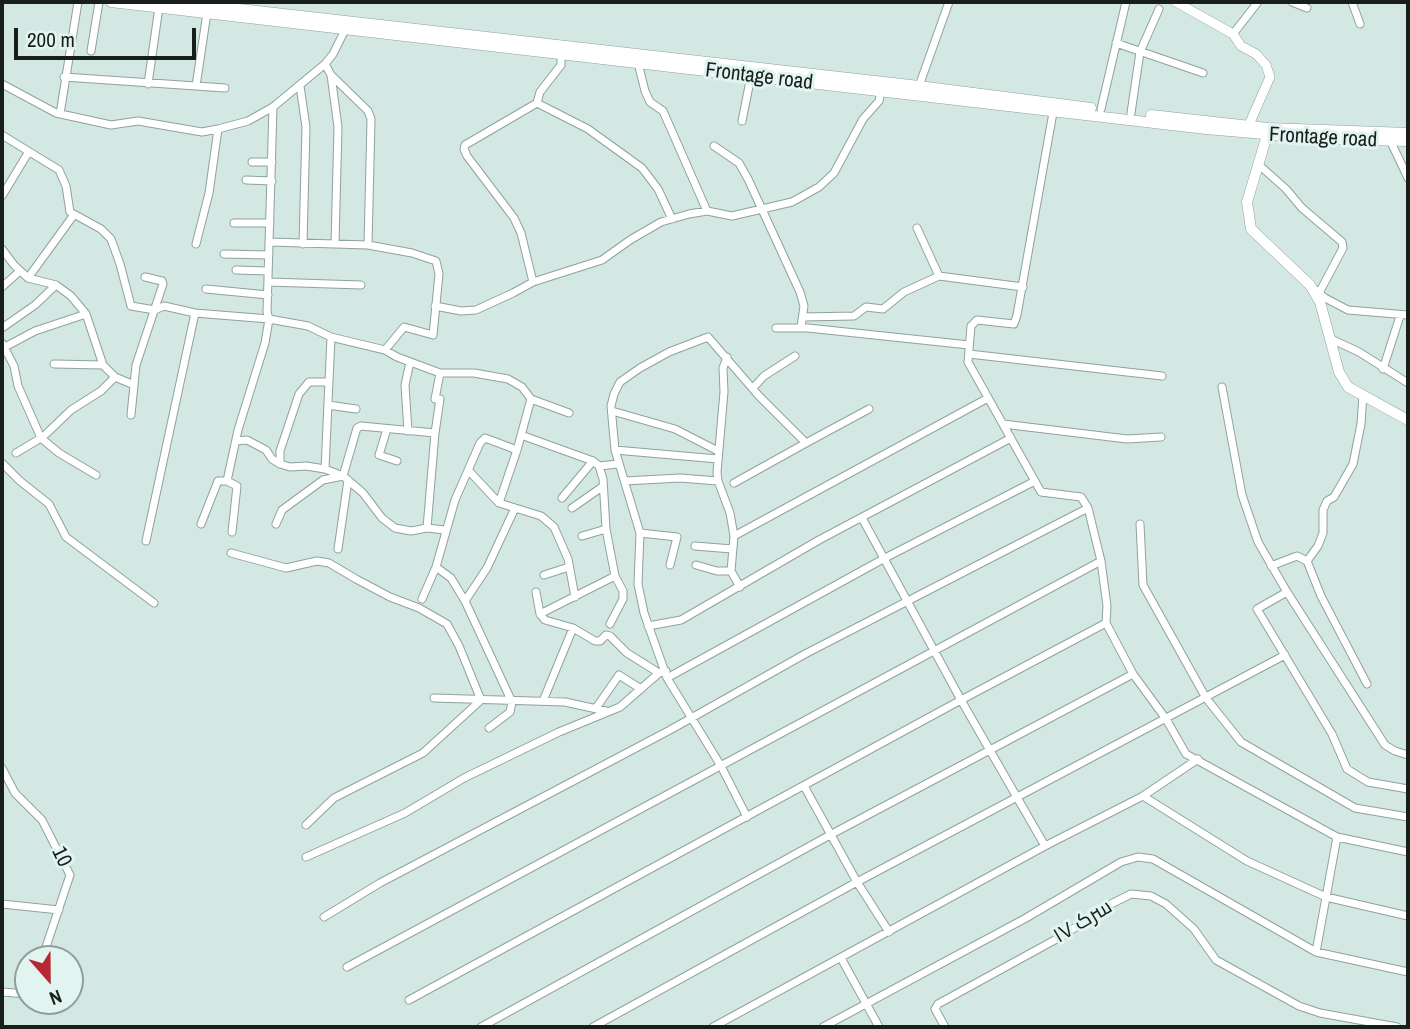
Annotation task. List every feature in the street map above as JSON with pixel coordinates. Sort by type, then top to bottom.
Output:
[{"type":"main road","name":"Frontage road","points":[[111,2],[346,26],[561,55],[637,59],[881,91],[1055,106],[1268,132],[1389,137],[1408,141]]},
{"type":"main road","points":[[178,2],[346,26],[637,59],[919,86],[1055,106],[1248,127],[1268,132],[1247,202],[1251,229],[1310,285],[1320,302],[1339,372],[1348,387],[1408,420]]},
{"type":"main road","points":[[1389,137],[1408,133]]},
{"type":"street","points":[[60,114],[78,2]]},
{"type":"street","points":[[91,51],[99,2]]},
{"type":"street","points":[[919,86],[949,2]]},
{"type":"street","points":[[1101,109],[1126,2]]},
{"type":"street","points":[[1176,2],[1233,34],[1241,46],[1256,54],[1270,72],[1248,127]]},
{"type":"street","points":[[1233,34],[1258,2]]},
{"type":"street","points":[[1292,2],[1307,8]]},
{"type":"street","points":[[1352,2],[1360,24]]},
{"type":"street","points":[[148,84],[159,8]]},
{"type":"street","points":[[1131,113],[1140,52],[1159,9]]},
{"type":"street","points":[[196,86],[207,13]]},
{"type":"street","points":[[2,84],[60,114],[111,125],[138,121],[202,132],[248,121],[274,107],[325,64],[346,26]]},
{"type":"street","points":[[1116,43],[1203,73]]},
{"type":"street","points":[[533,282],[521,233],[514,218],[464,149],[465,145],[537,103],[540,92],[561,65],[561,55]]},
{"type":"street","points":[[637,59],[650,102],[663,111],[707,211]]},
{"type":"street","points":[[325,64],[331,75],[368,111],[371,118],[368,245]]},
{"type":"street","points":[[331,75],[338,127],[335,244]]},
{"type":"street","points":[[742,121],[751,76]]},
{"type":"street","points":[[64,77],[225,88]]},
{"type":"street","points":[[300,86],[306,127],[303,244]]},
{"type":"street","points":[[435,306],[461,312],[476,310],[533,282],[602,260],[661,222],[707,211],[732,216],[792,202],[818,187],[834,173],[863,119],[879,101],[881,91]]},
{"type":"street","points":[[537,103],[588,129],[642,168],[658,189],[672,219]]},
{"type":"street","points":[[1055,106],[1014,324],[977,320],[971,326],[968,362],[1041,492],[1081,497],[1088,508],[1101,561],[1107,624],[1133,674],[1166,719],[1186,754],[1337,837],[1408,852]]},
{"type":"street","points":[[228,481],[243,411],[265,343],[269,319],[268,271],[274,107]]},
{"type":"street","points":[[196,244],[209,193],[218,129]]},
{"type":"street","points":[[2,135],[60,170],[69,212],[101,229],[111,239],[131,306],[155,310],[164,306],[195,313],[269,319],[308,326],[331,337],[385,350],[440,373],[474,373],[508,379],[522,387],[531,398],[569,413]]},
{"type":"street","points":[[1389,137],[1408,178]]},
{"type":"street","points":[[714,146],[739,163],[800,292],[802,327]]},
{"type":"street","points":[[2,196],[28,153]]},
{"type":"street","points":[[251,162],[272,162]]},
{"type":"street","points":[[1259,165],[1286,189],[1302,208],[1342,242],[1343,248],[1319,293]]},
{"type":"street","points":[[246,180],[272,181]]},
{"type":"street","points":[[29,278],[73,216]]},
{"type":"street","points":[[234,223],[270,223]]},
{"type":"street","points":[[918,228],[939,276]]},
{"type":"street","points":[[270,242],[368,245],[412,253],[436,261],[439,274],[433,335],[404,327],[385,350]]},
{"type":"street","points":[[2,249],[29,278],[56,285],[71,296],[86,314],[103,365],[115,377],[134,384]]},
{"type":"street","points":[[224,254],[269,255]]},
{"type":"street","points":[[236,270],[268,271]]},
{"type":"street","points":[[2,287],[20,271]]},
{"type":"street","points":[[803,317],[854,316],[866,307],[883,309],[904,292],[939,276],[1023,287]]},
{"type":"street","points":[[131,415],[136,365],[162,282],[145,277]]},
{"type":"street","points":[[268,282],[361,285]]},
{"type":"street","points":[[2,328],[35,305],[56,285]]},
{"type":"street","points":[[1310,285],[1348,310],[1404,315],[1383,369]]},
{"type":"street","points":[[206,289],[268,295]]},
{"type":"street","points":[[146,541],[195,313]]},
{"type":"street","points":[[86,314],[35,331],[4,345],[18,386],[43,436],[59,453],[96,475]]},
{"type":"street","points":[[776,328],[802,327],[969,345]]},
{"type":"street","points":[[325,469],[331,337]]},
{"type":"street","points":[[747,817],[721,766],[664,674],[648,626],[638,584],[640,533],[615,450],[612,411],[614,394],[620,382],[669,352],[708,337],[806,443]]},
{"type":"street","points":[[1331,339],[1359,352],[1408,383]]},
{"type":"street","points":[[969,355],[1162,376]]},
{"type":"street","points":[[753,388],[764,376],[795,356]]},
{"type":"street","points":[[727,357],[723,368],[718,481],[730,513],[734,536],[731,571],[740,587]]},
{"type":"street","points":[[408,431],[405,385],[411,362]]},
{"type":"street","points":[[54,364],[103,365]]},
{"type":"street","points":[[427,528],[440,400],[435,399],[440,373]]},
{"type":"street","points":[[16,453],[43,436],[115,377]]},
{"type":"street","points":[[280,464],[280,451],[299,394],[309,382],[329,382]]},
{"type":"street","points":[[1222,387],[1242,495],[1258,542],[1385,744],[1408,755]]},
{"type":"street","points":[[1307,561],[1321,540],[1323,510],[1327,502],[1334,497],[1353,464],[1361,425],[1363,394]]},
{"type":"street","points":[[499,503],[531,398]]},
{"type":"street","points":[[734,536],[988,398]]},
{"type":"street","points":[[328,405],[356,409]]},
{"type":"street","points":[[734,483],[869,409]]},
{"type":"street","points":[[612,411],[675,429],[718,455]]},
{"type":"street","points":[[1003,424],[1127,439],[1161,437]]},
{"type":"street","points":[[338,549],[346,478],[359,427],[435,433]]},
{"type":"street","points":[[387,429],[379,455],[397,461]]},
{"type":"street","points":[[521,435],[596,463],[618,464]]},
{"type":"street","points":[[422,599],[436,567],[455,500],[485,438],[517,450]]},
{"type":"street","points":[[648,626],[681,620],[788,557],[1011,438]]},
{"type":"street","points":[[236,441],[247,440],[266,450],[272,459],[280,464],[325,469],[346,478],[363,493],[382,518],[395,528],[411,531],[427,528],[445,530]]},
{"type":"street","points":[[615,450],[718,455]]},
{"type":"street","points":[[2,463],[49,504],[65,537],[155,603]]},
{"type":"street","points":[[596,463],[603,479],[606,529],[615,576],[623,591],[623,599],[610,624]]},
{"type":"street","points":[[562,498],[596,463]]},
{"type":"street","points":[[469,471],[499,503],[541,516],[554,527],[559,534],[569,567],[575,597]]},
{"type":"street","points":[[276,524],[282,510],[323,480],[346,478]]},
{"type":"street","points":[[625,481],[680,478],[718,481]]},
{"type":"street","points":[[201,524],[218,481],[228,481],[237,486],[233,532]]},
{"type":"street","points":[[306,857],[405,813],[464,778],[606,711],[620,707],[664,674],[1035,481]]},
{"type":"street","points":[[572,508],[602,487]]},
{"type":"street","points":[[465,601],[486,568],[515,508]]},
{"type":"street","points":[[324,917],[380,883],[693,718],[805,654],[1088,508]]},
{"type":"street","points":[[862,519],[1045,846]]},
{"type":"street","points":[[1140,524],[1143,585],[1206,698],[1241,742],[1355,808],[1408,817]]},
{"type":"street","points":[[582,537],[606,529]]},
{"type":"street","points":[[640,533],[677,537],[670,565]]},
{"type":"street","points":[[695,546],[732,549]]},
{"type":"street","points":[[231,553],[286,568],[317,561],[329,562],[390,597],[419,608],[447,624],[475,681],[481,700]]},
{"type":"street","points":[[1271,566],[1297,556],[1307,561],[1321,596],[1367,684]]},
{"type":"street","points":[[347,967],[1101,561]]},
{"type":"street","points":[[696,565],[717,572],[731,571]]},
{"type":"street","points":[[436,567],[451,578],[465,601],[512,702],[510,712],[489,728]]},
{"type":"street","points":[[544,575],[569,567]]},
{"type":"street","points":[[540,614],[615,576]]},
{"type":"street","points":[[1287,592],[1257,609],[1332,734],[1347,769],[1368,782],[1408,789]]},
{"type":"street","points":[[536,593],[540,614],[545,620],[573,628],[595,641],[600,641],[606,635],[610,636],[627,653],[664,674]]},
{"type":"street","points":[[409,1000],[961,700],[1107,624]]},
{"type":"street","points":[[542,701],[573,628]]},
{"type":"street","points":[[593,1027],[857,882],[1285,654]]},
{"type":"street","points":[[481,1027],[830,835],[1133,674]]},
{"type":"street","points":[[596,708],[619,675],[641,689]]},
{"type":"street","points":[[434,698],[565,702],[606,711]]},
{"type":"street","points":[[306,825],[334,798],[423,753],[481,700]]},
{"type":"street","points":[[713,1027],[1045,846],[1143,796],[1198,759]]},
{"type":"street","name":"10","points":[[2,768],[15,793],[43,820],[70,875],[47,945]]},
{"type":"street","points":[[804,786],[857,882],[889,932]]},
{"type":"street","points":[[1143,796],[1247,861],[1326,897],[1408,916]]},
{"type":"street","points":[[1316,952],[1337,837]]},
{"type":"street","points":[[823,1027],[1026,918],[1121,862],[1138,857],[1153,859],[1316,952],[1408,972]]},
{"type":"street","name":"سرک ۱۷","points":[[945,1027],[935,1009],[938,1003],[1062,936],[1131,894],[1152,897],[1166,904],[1194,929],[1216,960],[1299,1006],[1320,1013],[1397,1027]]},
{"type":"street","points":[[2,904],[60,910]]},
{"type":"street","points":[[841,958],[879,1027]]}]
